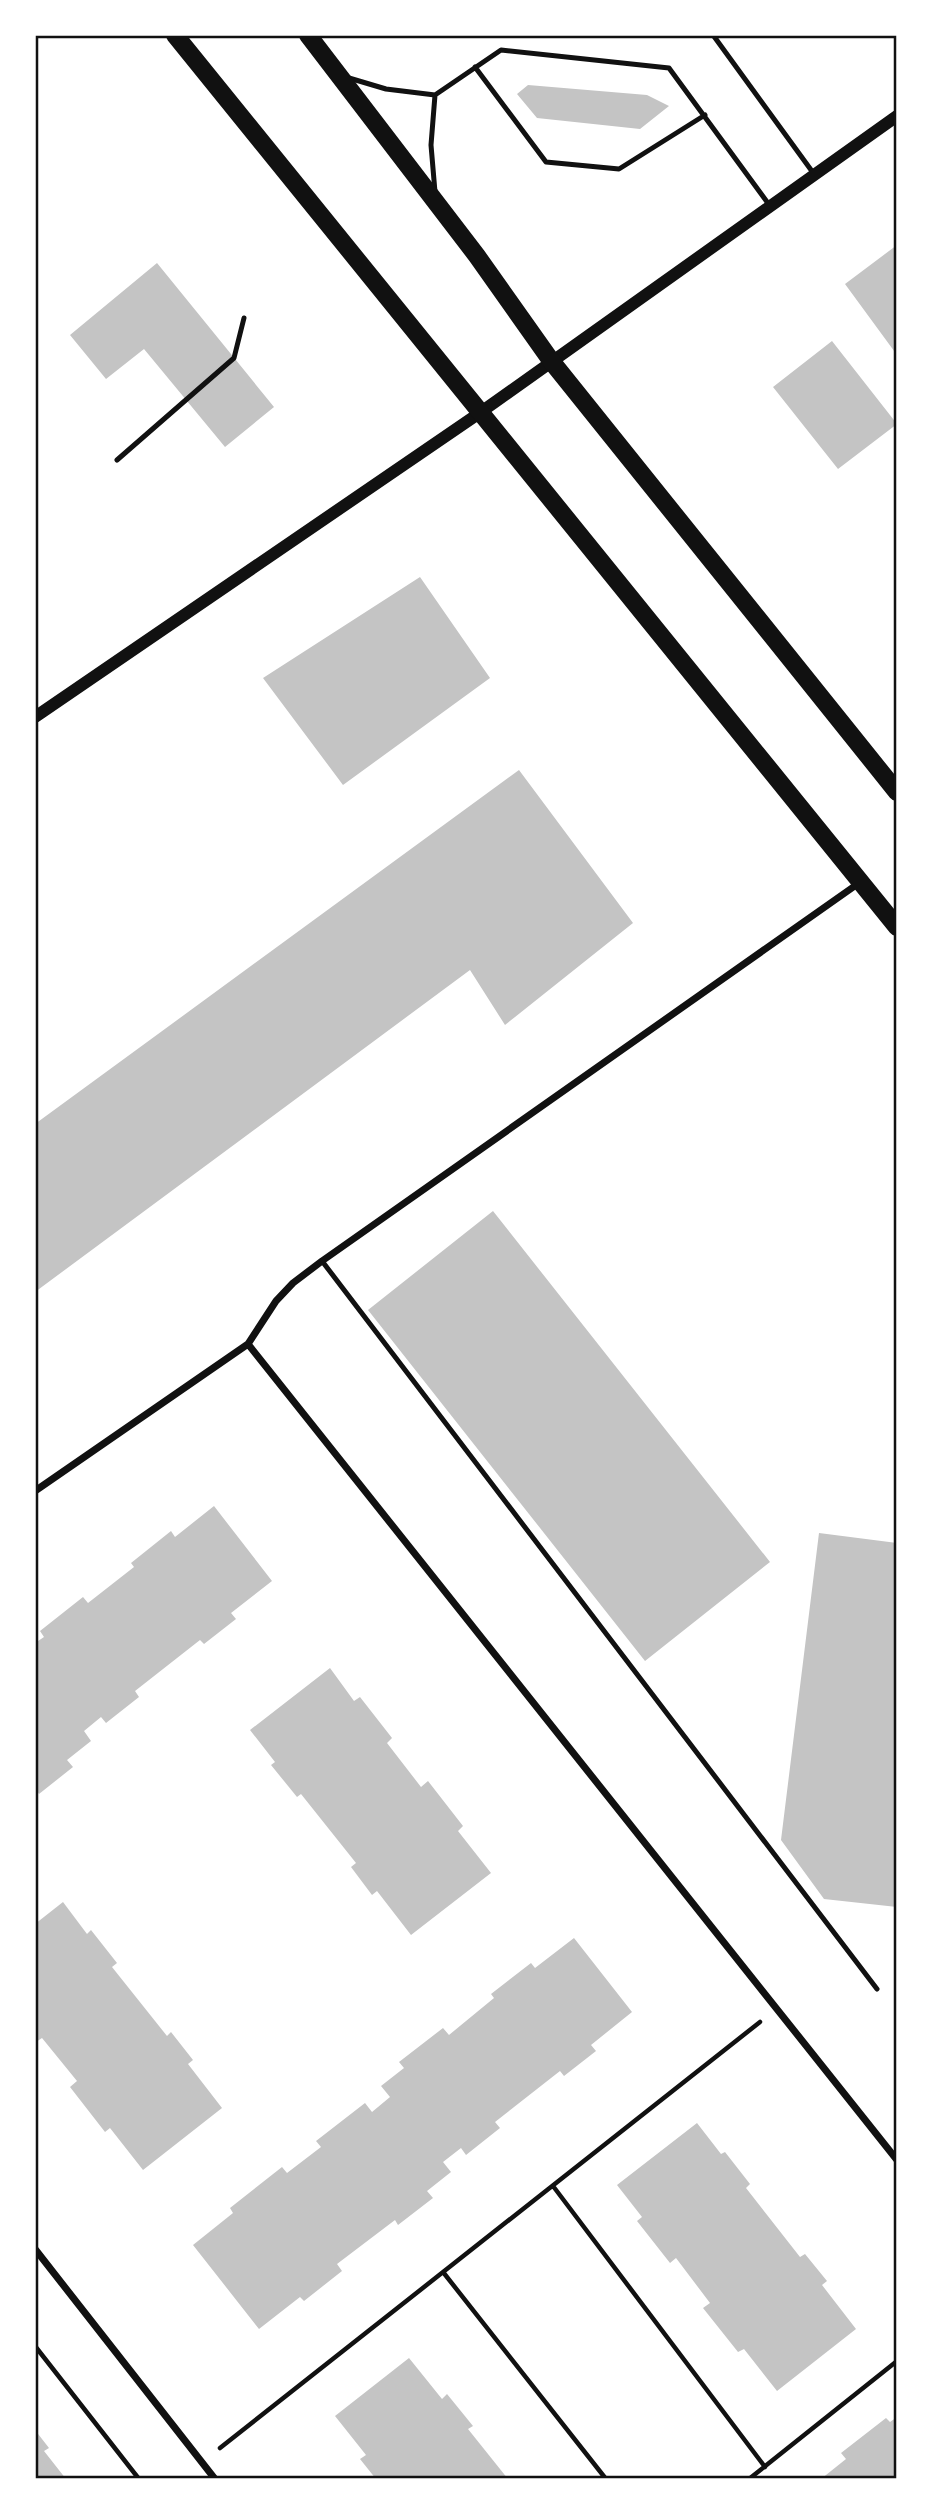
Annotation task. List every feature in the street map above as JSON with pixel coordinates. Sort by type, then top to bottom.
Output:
[{"type":"main road","points":[[175,35],[897,927]]},
{"type":"main road","points":[[308,35],[436,203],[552,362],[897,792]]},
{"type":"street","points":[[35,717],[481,412],[897,116]]},
{"type":"street","points":[[35,1490],[248,1343],[276,1301],[293,1283],[322,1261],[862,881]]},
{"type":"street","points":[[248,1343],[897,2160]]},
{"type":"street","points":[[35,2249],[215,2479]]},
{"type":"lane","points":[[713,35],[815,174]]},
{"type":"lane","points":[[338,75],[386,89],[435,94],[501,50],[669,68],[770,206]]},
{"type":"lane","points":[[475,67],[546,162],[619,169],[705,115]]},
{"type":"lane","points":[[435,94],[431,145],[436,203]]},
{"type":"lane","points":[[117,460],[234,358],[244,318]]},
{"type":"lane","points":[[322,1261],[877,1989]]},
{"type":"path","points":[[202,2462],[777,2009]]},
{"type":"path","points":[[553,2186],[765,2466]]},
{"type":"path","points":[[443,2272],[606,2479]]},
{"type":"path","points":[[35,2346],[139,2479]]},
{"type":"path","points":[[749,2479],[897,2361]]},
{"type":"building","points":[[528,85],[647,95],[669,106],[640,129],[537,118],[517,94]]},
{"type":"building","points":[[897,245],[897,355],[845,284]]},
{"type":"building","points":[[157,263],[274,407],[225,447],[144,349],[106,379],[70,335]]},
{"type":"building","points":[[832,341],[897,424],[838,469],[773,387]]},
{"type":"building","points":[[420,577],[490,678],[343,785],[263,678]]},
{"type":"building","points":[[519,770],[633,923],[505,1025],[470,970],[35,1292],[35,1124]]},
{"type":"building","points":[[493,1211],[770,1562],[645,1661],[368,1310]]},
{"type":"building","points":[[214,1506],[272,1581],[231,1613],[236,1619],[204,1644],[200,1640],[135,1691],[139,1697],[106,1723],[101,1717],[84,1731],[91,1741],[67,1760],[73,1767],[39,1794],[35,1788],[35,1643],[44,1637],[40,1631],[83,1597],[88,1603],[134,1567],[131,1563],[171,1531],[175,1537]]},
{"type":"building","points":[[819,1533],[897,1543],[897,1907],[824,1899],[781,1840]]},
{"type":"building","points":[[330,1668],[354,1701],[360,1697],[392,1738],[387,1743],[421,1787],[428,1781],[463,1826],[458,1831],[491,1873],[411,1935],[377,1891],[372,1895],[351,1867],[356,1863],[301,1794],[297,1797],[271,1765],[275,1762],[250,1730]]},
{"type":"building","points":[[63,1902],[87,1934],[91,1930],[117,1963],[112,1967],[167,2036],[171,2032],[193,2060],[188,2064],[222,2108],[143,2170],[110,2128],[105,2132],[70,2087],[77,2081],[42,2038],[35,2041],[35,1924]]},
{"type":"building","points":[[574,1938],[632,2012],[591,2045],[596,2051],[564,2076],[560,2071],[495,2122],[500,2128],[466,2155],[461,2148],[443,2162],[451,2172],[427,2191],[433,2198],[398,2225],[395,2220],[337,2264],[342,2271],[304,2301],[300,2297],[259,2329],[193,2245],[233,2213],[230,2208],[282,2167],[287,2173],[321,2147],[316,2141],[365,2103],[372,2112],[390,2097],[381,2086],[404,2068],[399,2062],[443,2028],[449,2035],[494,1998],[491,1994],[531,1963],[535,1968]]},
{"type":"building","points":[[697,2123],[721,2154],[725,2152],[750,2184],[746,2188],[800,2257],[805,2254],[827,2281],[822,2285],[856,2329],[777,2391],[744,2349],[738,2352],[703,2308],[710,2303],[676,2258],[670,2263],[637,2221],[642,2217],[617,2185]]},
{"type":"building","points":[[409,2358],[442,2399],[447,2394],[473,2426],[468,2429],[508,2479],[376,2479],[360,2459],[366,2455],[335,2416]]},
{"type":"building","points":[[897,2417],[897,2479],[821,2479],[846,2459],[841,2453],[886,2418],[890,2422]]},
{"type":"building","points":[[35,2430],[49,2448],[44,2451],[66,2479],[35,2479]]}]
